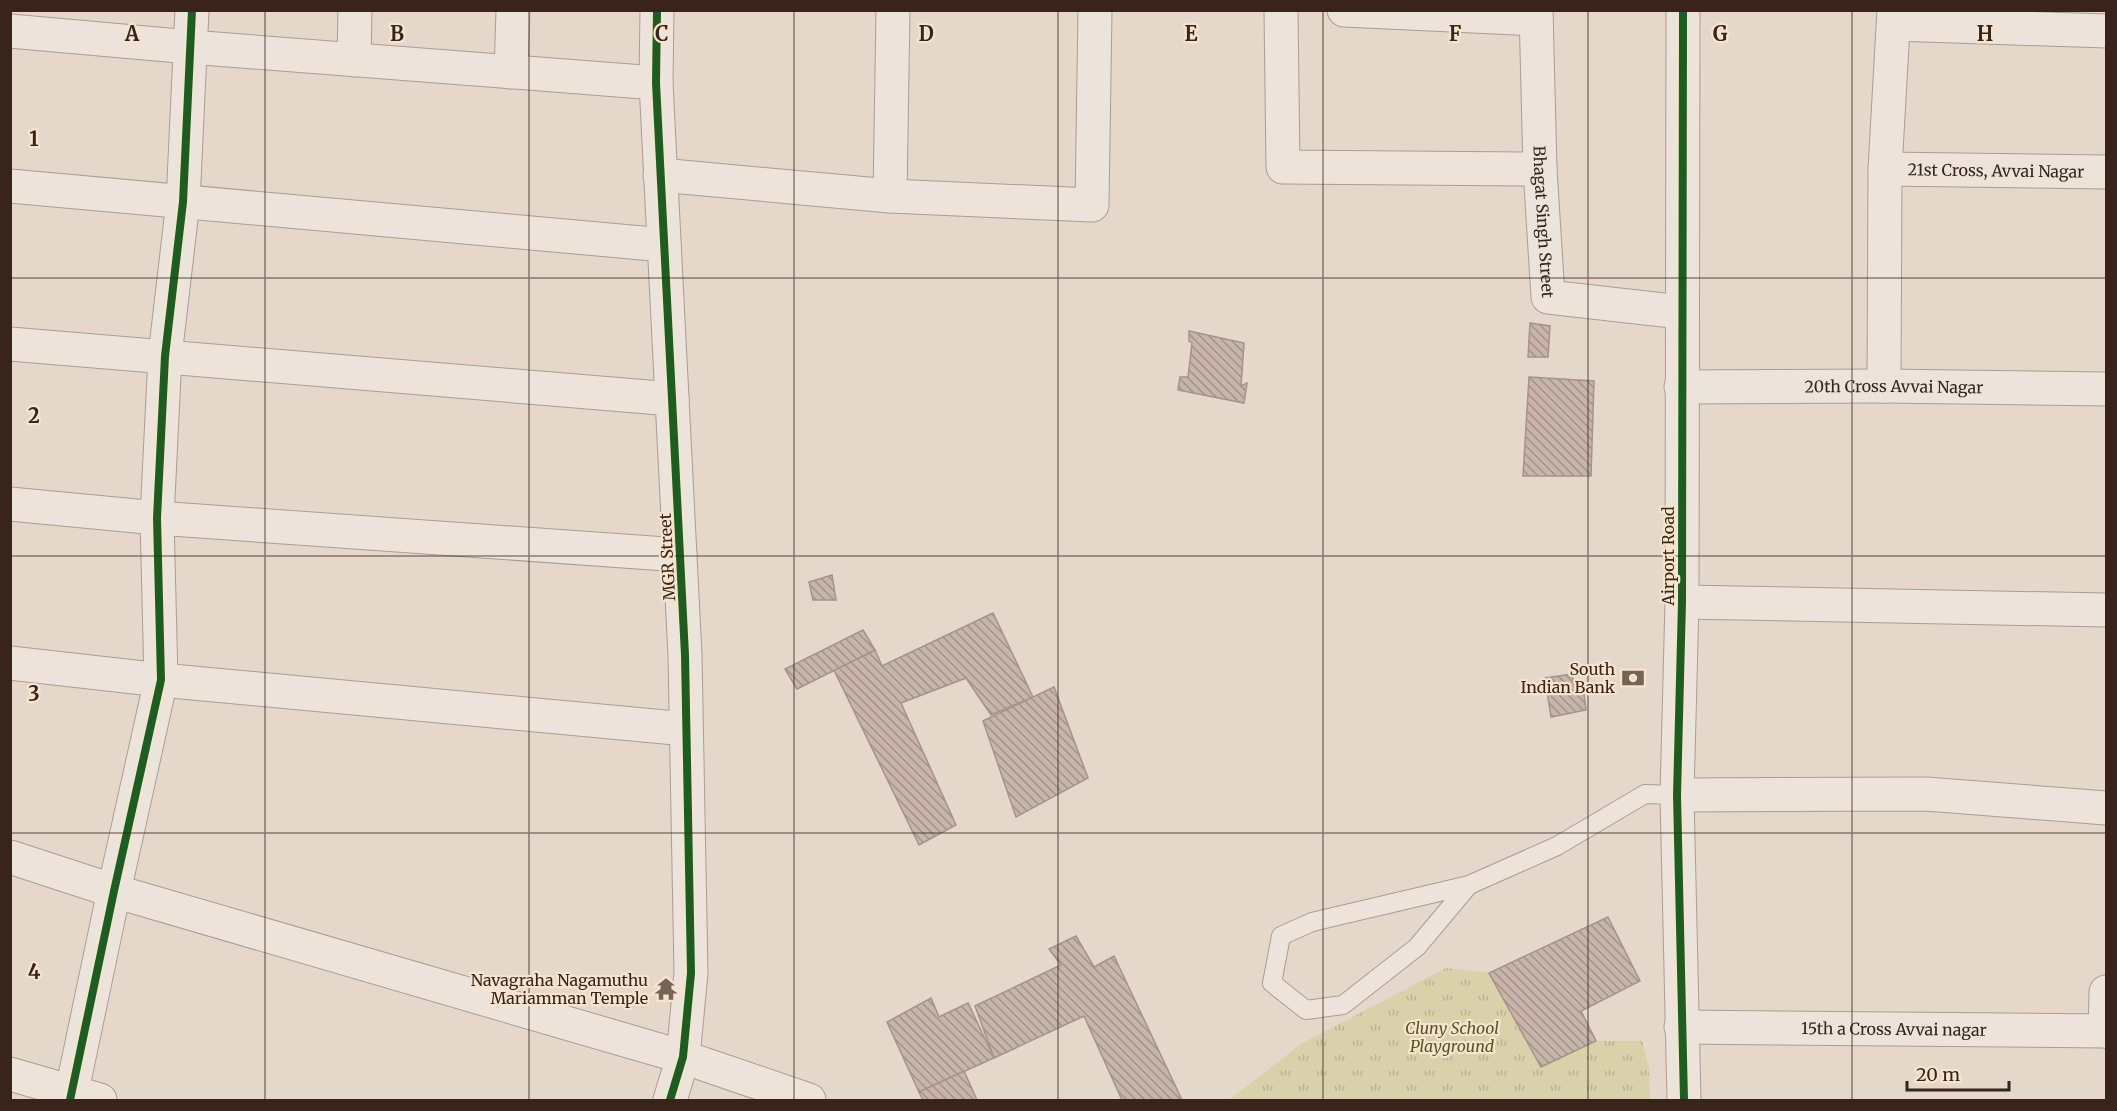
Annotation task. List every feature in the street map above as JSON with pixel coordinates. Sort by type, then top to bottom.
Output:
[{"type":"street","points":[[10,1074],[81,1098],[114,891],[162,680],[157,518],[165,356],[183,202],[192,10]]},
{"type":"street","points":[[354,60],[355,10]]},
{"type":"street","points":[[511,72],[513,10]]},
{"type":"street","name":"MGR Street","points":[[657,10],[656,83],[687,729],[691,973],[683,1057],[670,1101]]},
{"type":"street","points":[[890,196],[893,10]]},
{"type":"street","points":[[660,175],[890,196],[1092,206],[1095,10]]},
{"type":"street","points":[[1281,10],[1283,167],[1540,169]]},
{"type":"street","points":[[1344,10],[1536,15]]},
{"type":"street","name":"Airport Road","points":[[1683,10],[1682,602],[1677,795],[1683,1101]]},
{"type":"street","name":"Bhagat Singh Street","points":[[1536,15],[1540,169],[1548,297],[1681,312]]},
{"type":"street","points":[[1884,386],[1886,169],[1894,17],[2106,31]]},
{"type":"street","points":[[10,31],[656,83]]},
{"type":"street","name":"21st Cross, Avvai Nagar","points":[[1886,169],[2106,172]]},
{"type":"street","points":[[10,186],[664,245]]},
{"type":"street","points":[[10,344],[672,399]]},
{"type":"street","name":"20th Cross Avvai Nagar","points":[[1681,387],[1884,386],[2106,389]]},
{"type":"street","points":[[10,504],[157,518],[680,555]]},
{"type":"street","points":[[1682,602],[2106,610]]},
{"type":"street","points":[[10,663],[162,680],[687,729]]},
{"type":"street","points":[[1677,795],[1926,794],[2106,808]]},
{"type":"street","points":[[10,857],[114,891],[683,1057],[809,1101]]},
{"type":"street","points":[[2106,992],[2106,1031]]},
{"type":"street","name":"15th a Cross Avvai nagar","points":[[1681,1027],[2106,1031]]},
{"type":"lane","points":[[1469,885],[1417,947],[1343,1005],[1306,1010],[1272,983],[1281,936],[1312,922],[1469,885],[1557,846],[1645,794],[1677,795]]},
{"type":"green space","name":"Cluny School Playground","points":[[1446,968],[1489,973],[1541,1067],[1596,1041],[1642,1041],[1649,1068],[1650,1100],[1229,1100],[1301,1044]]},
{"type":"building","points":[[1530,323],[1550,326],[1548,357],[1528,357]]},
{"type":"building","points":[[1189,331],[1244,343],[1241,386],[1247,383],[1244,403],[1178,390],[1180,377],[1188,377],[1192,343],[1189,341]]},
{"type":"building","points":[[1529,377],[1594,381],[1591,476],[1523,476]]},
{"type":"building","points":[[832,575],[836,600],[813,600],[809,582]]},
{"type":"building","points":[[993,613],[1033,697],[991,715],[966,678],[901,703],[956,825],[919,845],[834,670],[875,650],[882,666]]},
{"type":"building","points":[[863,630],[875,650],[797,689],[785,669]]},
{"type":"building","points":[[1572,674],[1574,684],[1583,686],[1586,710],[1551,717],[1545,678]]},
{"type":"building","points":[[1054,687],[1088,778],[1016,817],[983,721]]},
{"type":"building","points":[[1608,917],[1640,981],[1581,1011],[1596,1041],[1541,1067],[1489,973]]},
{"type":"building","points":[[1076,936],[1094,967],[1114,956],[1182,1100],[1122,1100],[1084,1016],[994,1058],[975,1006],[1061,965],[1049,949]]},
{"type":"building","points":[[931,998],[939,1017],[968,1003],[994,1058],[919,1092],[887,1022]]},
{"type":"building","points":[[964,1071],[977,1100],[923,1100],[919,1092]]},
{"type":"cycle path","points":[[70,1100],[161,680],[157,518],[165,356],[183,202],[192,10]]},
{"type":"cycle path","points":[[657,10],[656,83],[685,655],[691,973],[683,1057],[670,1100]]},
{"type":"cycle path","points":[[1683,10],[1682,602],[1677,795],[1684,1100]]},
{"type":"place","name":"South Indian Bank","points":[[1633,678]]},
{"type":"place","name":"Navagraha Nagamuthu Mariamman Temple","points":[[666,989]]}]
